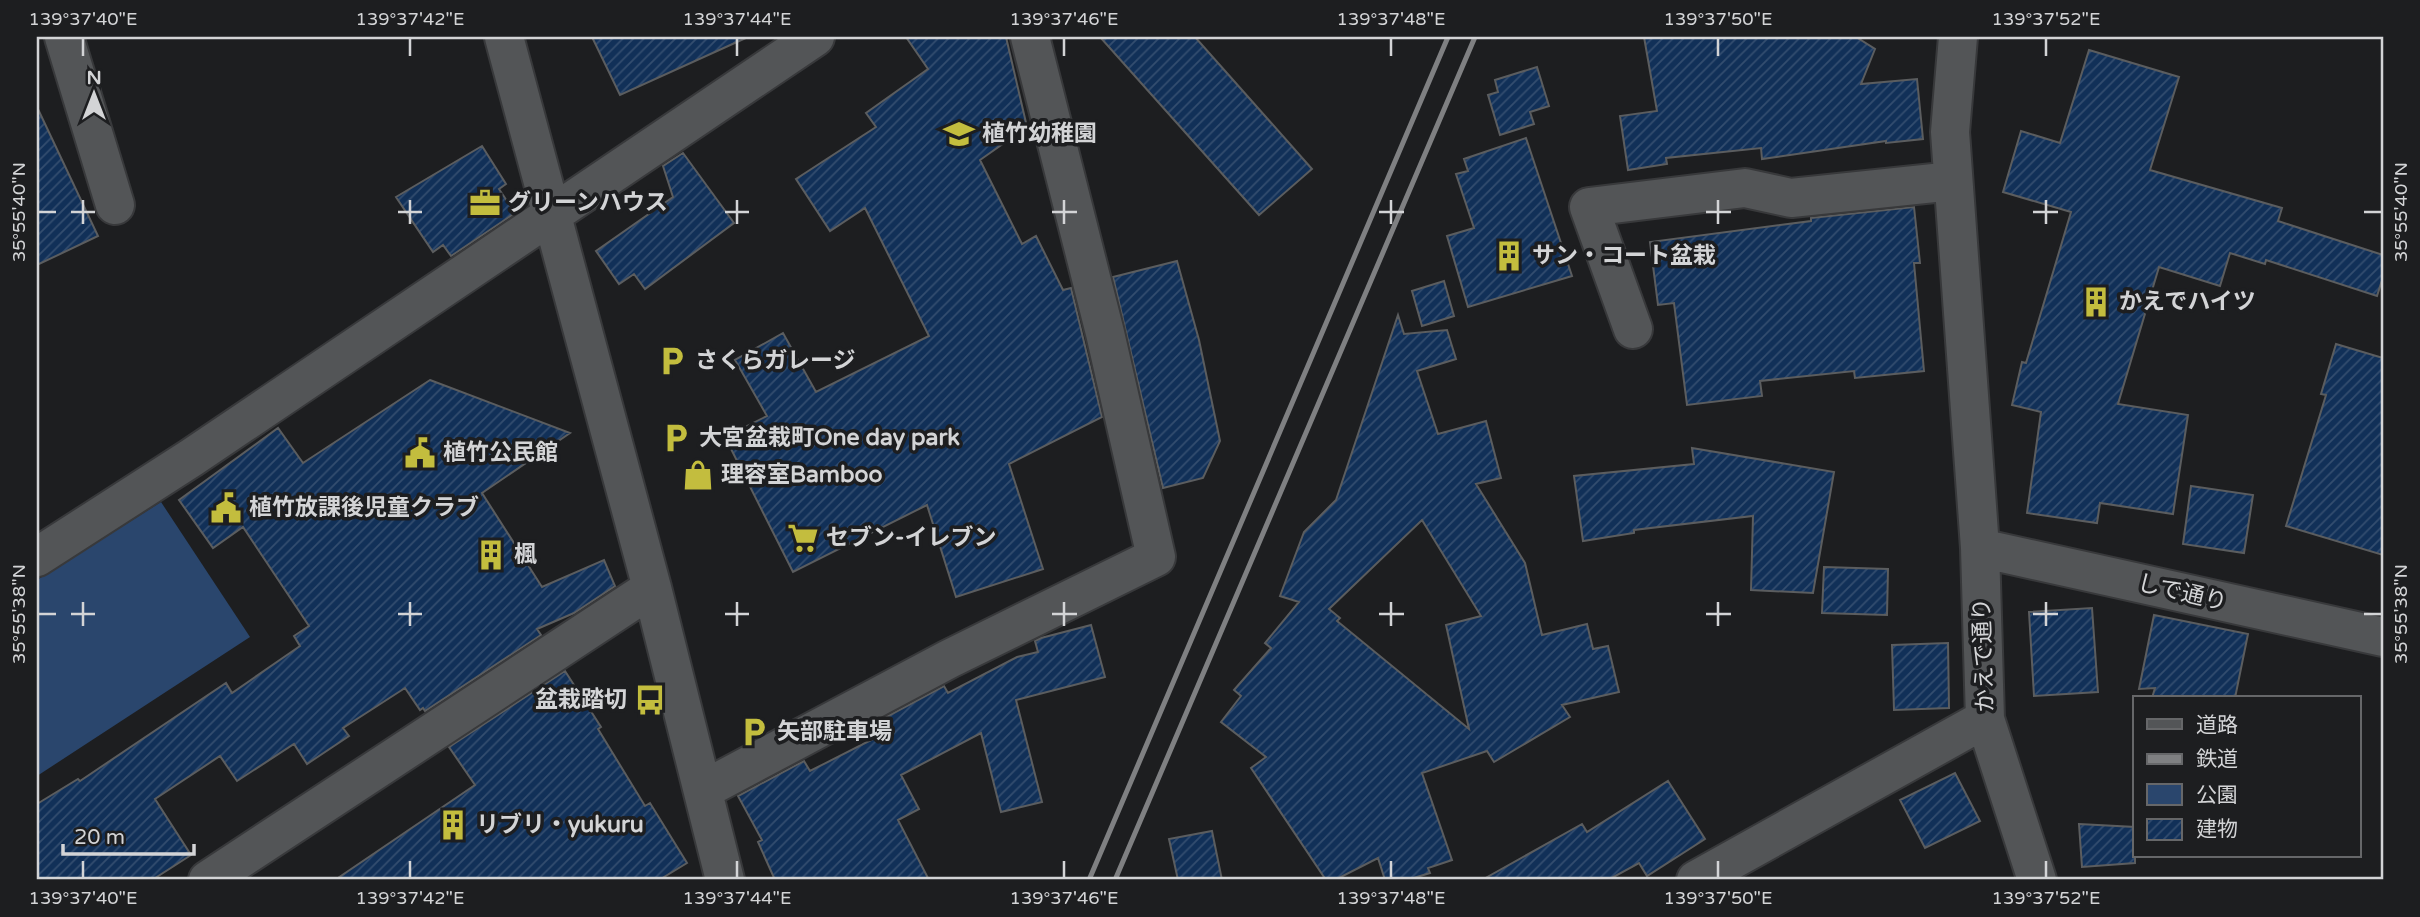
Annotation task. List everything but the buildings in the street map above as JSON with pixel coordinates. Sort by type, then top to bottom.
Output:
[{"type":"street","points":[[64,37],[115,205]]},
{"type":"street","points":[[504,37],[652,588],[725,880]]},
{"type":"street","points":[[37,557],[191,458],[814,37]]},
{"type":"street","points":[[702,790],[949,659],[1156,557],[1108,346],[1030,37]]},
{"type":"street","name":"かえで通り","points":[[1958,37],[1950,132],[1980,548],[1985,719],[2037,880]]},
{"type":"street","points":[[1633,329],[1589,207],[1745,188],[1791,198],[1953,181]]},
{"type":"street","name":"しで通り","points":[[1980,548],[2383,637]]},
{"type":"street","points":[[208,880],[652,588]]},
{"type":"street","points":[[1696,880],[1985,719]]},
{"type":"green space","points":[[161,502],[250,637],[37,776],[37,580]]},
{"type":"railway","points":[[1089,880],[1448,37]]},
{"type":"railway","points":[[1115,880],[1475,37]]},
{"type":"place","name":"植竹幼稚園","points":[[959,134]]},
{"type":"place","name":"グリーンハウス","points":[[485,203]]},
{"type":"place","name":"サン・コート盆栽","points":[[1509,256]]},
{"type":"place","name":"かえでハイツ","points":[[2096,302]]},
{"type":"place","name":"さくらガレージ","points":[[672,361]]},
{"type":"place","name":"大宮盆栽町One day park","points":[[676,438]]},
{"type":"place","name":"植竹公民館","points":[[420,453]]},
{"type":"place","name":"理容室Bamboo","points":[[698,475]]},
{"type":"place","name":"植竹放課後児童クラブ","points":[[226,508]]},
{"type":"place","name":"セブン-イレブン","points":[[803,538]]},
{"type":"place","name":"楓","points":[[491,555]]},
{"type":"place","name":"盆栽踏切","points":[[650,700]]},
{"type":"place","name":"矢部駐車場","points":[[754,732]]},
{"type":"place","name":"リブリ・yukuru","points":[[453,825]]}]
